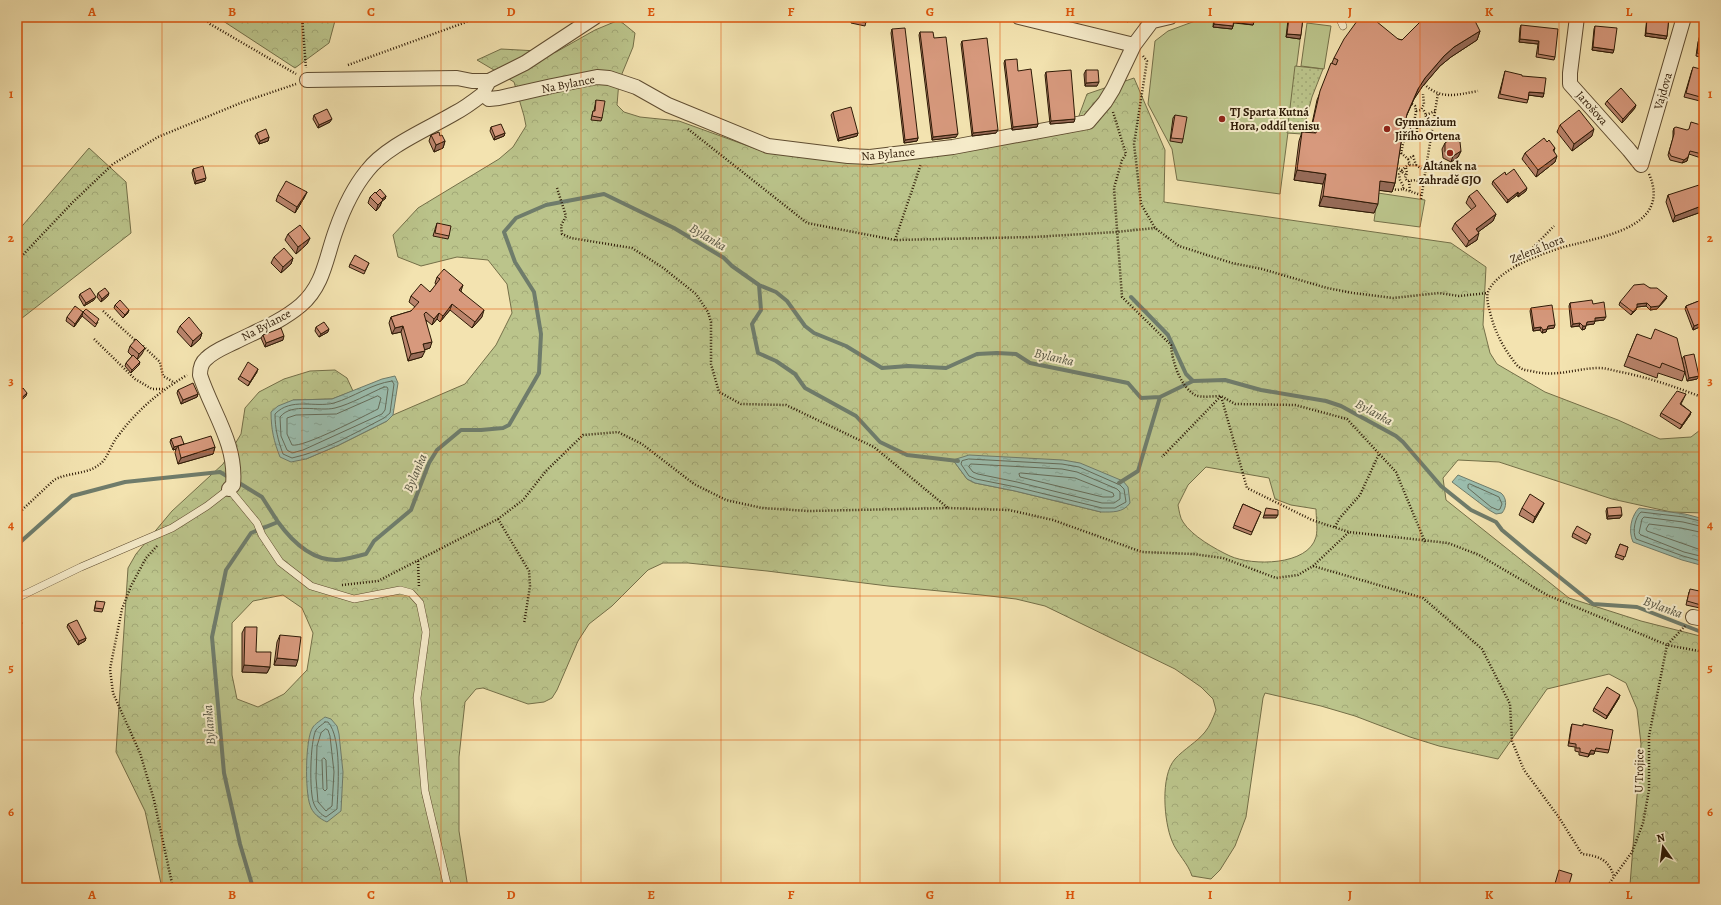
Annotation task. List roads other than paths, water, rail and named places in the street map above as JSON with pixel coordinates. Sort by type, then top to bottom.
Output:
[{"type":"street","points":[[307,80],[457,78],[472,81],[489,81],[525,63],[595,17]]},
{"type":"street","points":[[1019,17],[1134,44]]},
{"type":"street","points":[[1154,19],[1170,17]]},
{"type":"street","name":"Jarošova","points":[[1577,17],[1570,72],[1570,84],[1641,165]]},
{"type":"street","name":"Vajdova","points":[[1641,165],[1684,17]]},
{"type":"street","name":"Na Bylance","points":[[232,483],[231,448],[202,382],[200,368],[205,360],[212,354],[281,319],[308,298],[323,275],[336,230],[344,210],[366,171],[404,141],[456,112],[483,94],[489,99],[499,98],[597,77],[609,78],[636,87],[668,105],[768,146],[870,158],[965,145],[1088,122],[1108,96],[1134,44],[1154,19]]},
{"type":"street","points":[[483,94],[489,81]]},
{"type":"lane","points":[[1338,17],[1343,26]]},
{"type":"lane","points":[[17,598],[81,567],[172,528],[208,506],[232,483],[257,523],[262,535],[280,562],[311,586],[354,599],[400,590],[411,593],[420,602],[426,632],[417,698],[425,791],[448,888]]},
{"type":"water","points":[[395,376],[398,383],[393,415],[387,421],[339,445],[306,459],[291,462],[280,457],[273,435],[271,418],[271,412],[278,406],[293,400],[332,399],[382,379]]},
{"type":"water","points":[[969,455],[1063,460],[1080,463],[1123,481],[1128,487],[1130,503],[1121,510],[1101,512],[975,483],[967,479],[953,460]]},
{"type":"water","points":[[1458,475],[1501,493],[1506,503],[1502,513],[1496,514],[1489,510],[1452,482]]},
{"type":"water","points":[[1639,508],[1685,514],[1704,519],[1704,566],[1682,560],[1633,542],[1631,538],[1631,524],[1636,511]]},
{"type":"water","points":[[325,717],[331,719],[337,726],[343,772],[341,811],[327,822],[317,815],[311,808],[307,789],[307,753],[310,733],[313,727]]},
{"type":"waterway","name":"Bylanka","points":[[253,888],[240,844],[224,773],[212,637],[226,570],[251,533],[278,522],[295,542],[302,548],[318,557],[340,560],[366,554],[374,541],[411,510],[429,463],[437,450],[461,430],[503,428],[509,425],[539,373],[541,334],[534,292],[515,262],[504,232],[516,218],[546,205],[604,194],[674,228],[724,258],[732,266],[759,285],[776,292],[787,301],[805,326],[814,333],[846,346],[882,368],[908,366],[946,368],[977,354],[1016,354],[1030,363],[1128,383],[1141,398],[1160,397],[1193,381],[1225,380],[1261,390],[1326,401],[1341,406],[1396,436],[1441,486],[1471,510],[1496,522],[1502,530],[1593,604],[1637,607],[1704,633]]},
{"type":"waterway","points":[[759,285],[761,310],[752,324],[758,353],[776,361],[795,374],[805,388],[856,416],[880,442],[907,455],[958,461]]},
{"type":"waterway","points":[[1131,297],[1168,335],[1186,374],[1193,381]]},
{"type":"waterway","points":[[1119,483],[1138,471],[1160,397]]},
{"type":"waterway","points":[[17,545],[72,496],[125,482],[220,472],[230,478]]},
{"type":"waterway","points":[[236,481],[262,497],[278,522]]},
{"type":"place","name":"TJ Sparta Kutná Hora, oddíl tenisu","points":[[1222,119]]},
{"type":"place","name":"Gymnázium Jiřího Ortena","points":[[1387,129]]},
{"type":"place","name":"Altánek na zahradě GJO","points":[[1450,153]]}]
